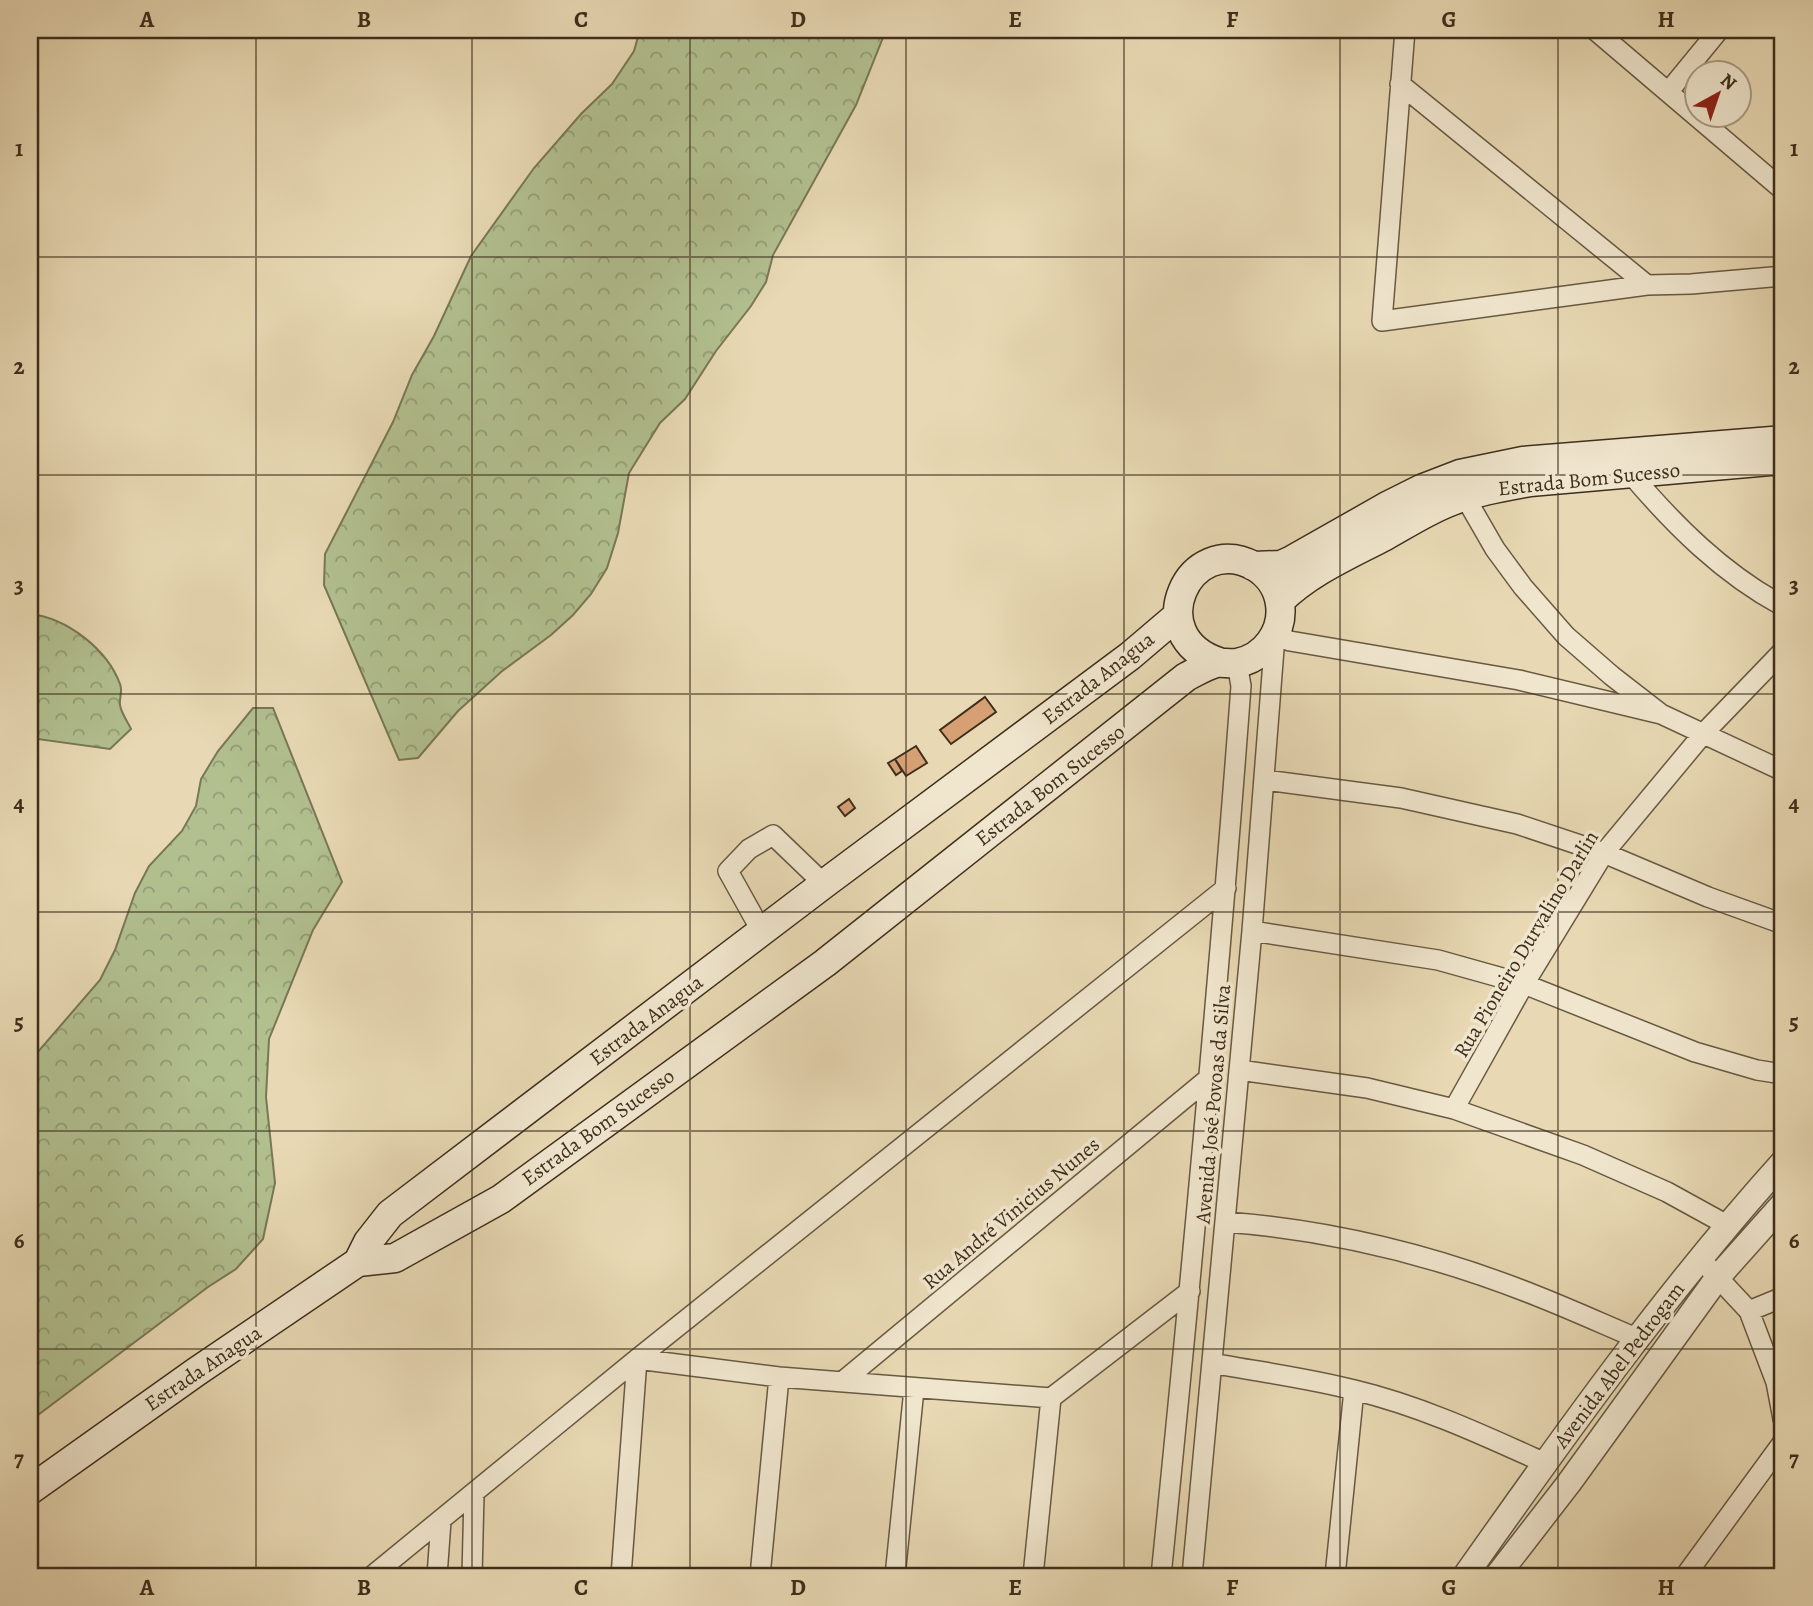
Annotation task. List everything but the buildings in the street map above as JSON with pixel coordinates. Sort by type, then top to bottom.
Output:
[{"type":"main road","name":"Estrada Bom Sucesso","points":[[1280,601],[1346,544],[1420,489],[1460,474],[1523,461],[1783,440]]},
{"type":"main road","name":"Estrada Bom Sucesso","points":[[1253,566],[1281,565],[1346,544],[1446,503],[1502,487],[1530,482],[1783,460]]},
{"type":"main road","points":[[1228,663],[1195,651],[1180,629],[1178,604],[1187,581],[1205,565],[1229,560],[1253,566],[1271,580],[1280,601],[1281,613],[1275,636]]},
{"type":"main road","name":"Estrada Anagua","points":[[30,1490],[196,1372],[358,1262],[368,1242],[390,1214],[1119,664],[1177,616]]},
{"type":"main road","name":"Estrada Bom Sucesso","points":[[358,1262],[396,1258],[500,1199],[824,962],[1186,677],[1259,653],[1275,636]]},
{"type":"street","points":[[1405,30],[1382,321],[1647,285],[1783,276]]},
{"type":"street","points":[[1595,30],[1783,190]]},
{"type":"street","points":[[1669,91],[1719,30]]},
{"type":"street","points":[[1399,84],[1647,285]]},
{"type":"street","points":[[1630,473],[1656,504],[1715,560],[1764,596],[1783,606]]},
{"type":"street","points":[[1465,497],[1495,549],[1522,587],[1566,636],[1661,714]]},
{"type":"street","points":[[1275,636],[1290,641],[1519,680],[1661,714],[1783,771]]},
{"type":"street","name":"Avenida José Povoas da Silva","points":[[1192,1576],[1240,1070],[1275,636]]},
{"type":"street","name":"Rua Pioneiro Durvalino Darlin","points":[[1454,1109],[1524,984],[1604,853],[1703,734],[1783,651]]},
{"type":"street","name":"Avenida José Povoas da Silva","points":[[1161,1576],[1190,1290],[1241,686],[1228,663]]},
{"type":"street","points":[[1265,780],[1401,798],[1517,824],[1604,853],[1708,897],[1783,924]]},
{"type":"street","points":[[762,932],[728,871],[749,849],[773,835],[824,884]]},
{"type":"street","points":[[372,1576],[637,1359],[1226,888]]},
{"type":"street","points":[[1252,931],[1438,960],[1524,984],[1695,1052],[1757,1070],[1783,1074]]},
{"type":"street","points":[[1240,1070],[1367,1088],[1454,1109],[1583,1155],[1667,1192],[1727,1225]]},
{"type":"street","name":"Rua André Vinicius Nunes","points":[[842,1382],[1209,1078]]},
{"type":"street","name":"Avenida Abel Pedrogam","points":[[1465,1576],[1636,1338],[1727,1225],[1783,1163]]},
{"type":"street","name":"Avenida Abel Pedrogam","points":[[1497,1576],[1569,1483],[1718,1278],[1783,1203]]},
{"type":"street","points":[[1224,1222],[1281,1226],[1346,1238],[1442,1263],[1536,1295],[1636,1338]]},
{"type":"street","points":[[1701,1258],[1749,1311],[1776,1382],[1783,1419]]},
{"type":"street","points":[[637,1359],[779,1377],[1051,1398],[1190,1290]]},
{"type":"street","points":[[1749,1311],[1783,1297]]},
{"type":"street","points":[[621,1576],[637,1359]]},
{"type":"street","points":[[1212,1363],[1353,1390],[1440,1417],[1545,1463]]},
{"type":"street","points":[[760,1576],[779,1377]]},
{"type":"street","points":[[895,1576],[914,1389]]},
{"type":"street","points":[[1335,1576],[1353,1390]]},
{"type":"street","points":[[1033,1576],[1051,1398]]},
{"type":"street","points":[[1685,1576],[1783,1442]]},
{"type":"street","points":[[472,1576],[474,1494]]},
{"type":"street","points":[[437,1576],[441,1521]]},
{"type":"green space","points":[[640,30],[886,30],[856,105],[773,255],[766,282],[685,399],[660,423],[629,473],[618,533],[607,568],[591,594],[551,635],[501,672],[458,711],[418,758],[399,760],[324,585],[325,554],[393,422],[412,375],[434,336],[471,256],[534,168],[581,114],[612,84],[634,51]]},
{"type":"green space","points":[[30,614],[58,622],[84,637],[114,671],[121,687],[121,708],[131,729],[110,749],[30,738]]},
{"type":"green space","points":[[253,708],[273,708],[342,882],[313,930],[269,1039],[266,1097],[275,1183],[263,1239],[236,1269],[208,1287],[30,1421],[30,1061],[100,980],[115,950],[135,893],[149,866],[182,831],[196,806],[201,779],[218,751]]}]
